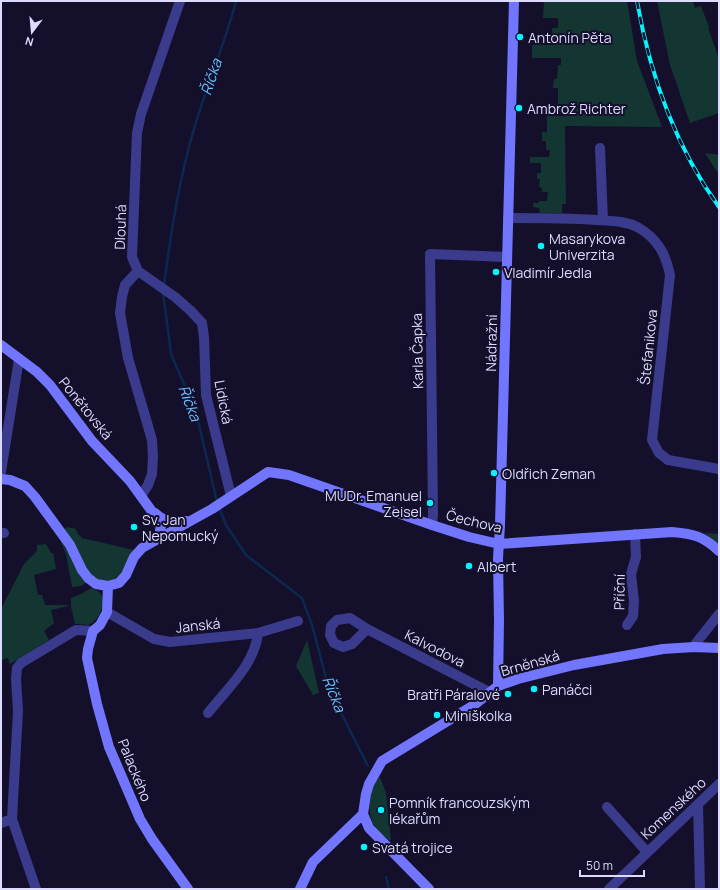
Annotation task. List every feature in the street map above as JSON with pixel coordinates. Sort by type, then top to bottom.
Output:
[{"type":"street","name":"Dlouhá","points":[[138,271],[132,257],[137,133],[141,114],[180,1]]},
{"type":"street","name":"Nádražní","points":[[493,689],[499,621],[498,558],[514,1]]},
{"type":"street","points":[[600,148],[604,220]]},
{"type":"street","name":"Štefanikova","points":[[508,218],[618,221],[639,227],[657,242],[667,260],[670,275],[652,440],[659,454],[668,460],[719,469]]},
{"type":"street","name":"Karla Čapka","points":[[432,524],[430,254],[507,257]]},
{"type":"street","name":"Lidická","points":[[138,271],[175,297],[202,323],[204,336],[206,395],[228,498]]},
{"type":"street","points":[[138,271],[125,285],[120,313],[128,358],[152,440],[154,457],[152,474],[148,485],[141,496]]},
{"type":"street","name":"Ponětovská","points":[[1,345],[37,372],[50,385],[92,441],[130,481],[149,507]]},
{"type":"street","points":[[1,472],[19,359]]},
{"type":"street","name":"Čechova","points":[[108,586],[118,583],[126,575],[134,557],[142,548],[212,509],[268,472],[289,475],[470,537],[499,544],[672,532],[695,535],[711,544],[719,551]]},
{"type":"street","points":[[1,479],[10,480],[25,486],[35,497],[70,545],[82,570],[88,578],[96,584],[108,586],[107,612],[100,625],[93,632],[76,630],[22,663],[17,668],[16,679],[18,711],[12,819],[36,889]]},
{"type":"street","points":[[149,507],[157,515],[168,520],[177,522],[192,520]]},
{"type":"street","points":[[149,507],[161,526],[159,535],[155,540]]},
{"type":"street","name":"Příční","points":[[627,625],[633,616],[634,601],[631,574],[636,557],[635,534]]},
{"type":"street","name":"Janská","points":[[107,612],[154,638],[170,642],[258,633],[298,621]]},
{"type":"street","points":[[694,646],[719,614]]},
{"type":"street","name":"Kalvodova","points":[[367,629],[493,689]]},
{"type":"street","name":"Palackého","points":[[93,632],[88,648],[87,658],[97,704],[112,754],[140,819],[152,839],[188,889]]},
{"type":"street","points":[[208,713],[247,665],[257,642],[258,633]]},
{"type":"street","name":"Brněnská","points":[[364,814],[368,784],[382,761],[474,705],[493,689],[518,679],[574,665],[663,648],[694,646],[719,648]]},
{"type":"street","name":"Komenského","points":[[609,889],[719,784]]},
{"type":"street","points":[[698,805],[700,889]]},
{"type":"street","name":"Komenského","points":[[607,807],[647,852]]},
{"type":"street","points":[[300,889],[313,862],[364,814],[369,828],[428,889]]},
{"type":"street","points":[[1,824],[12,819]]},
{"type":"green space","points":[[544,1],[627,1],[637,61],[662,127],[565,126],[566,204],[562,204],[562,213],[540,213],[539,208],[533,207],[533,203],[547,201],[548,192],[542,192],[542,188],[539,187],[540,179],[537,179],[537,173],[541,173],[541,163],[530,163],[530,157],[549,157],[550,150],[546,150],[546,141],[542,141],[542,132],[547,132],[547,116],[566,116],[566,104],[558,104],[558,88],[553,88],[554,79],[557,79],[558,65],[561,65],[561,58],[532,58],[532,45],[553,45],[552,28],[558,28],[558,18],[543,18]]},
{"type":"green space","points":[[657,1],[693,1],[695,8],[701,6],[719,57],[719,113],[690,123],[670,65]]},
{"type":"green space","points":[[705,153],[719,155],[719,175]]},
{"type":"green space","points":[[68,527],[76,529],[82,538],[134,550],[121,574],[113,580],[104,581],[91,574],[64,529]]},
{"type":"green space","points":[[704,533],[719,534],[719,545]]},
{"type":"green space","points":[[60,540],[78,573],[86,583],[81,586],[72,587],[66,554]]},
{"type":"green space","points":[[46,544],[51,553],[53,553],[56,569],[34,575],[38,595],[42,595],[45,605],[68,606],[51,610],[54,623],[44,631],[49,640],[10,664],[8,658],[1,660],[1,609],[24,564],[37,551],[37,545]]},
{"type":"green space","points":[[92,588],[99,592],[102,596],[103,604],[100,613],[92,623],[88,625],[75,624],[71,607],[71,598]]},
{"type":"green space","points":[[307,640],[319,693],[313,695],[296,666]]},
{"type":"green space","points":[[380,777],[386,793],[391,840],[388,840],[378,830],[371,819],[371,792],[376,781]]},
{"type":"waterway","name":"Říčka","points":[[164,285],[176,206],[184,167],[199,113],[236,1]]},
{"type":"waterway","name":"Říčka","points":[[163,292],[171,354],[196,412],[217,502]]},
{"type":"waterway","name":"Říčka","points":[[219,507],[226,525],[246,555],[302,598],[312,625],[329,689],[368,766]]},
{"type":"waterway","name":"Říčka","points":[[386,877],[389,889]]},
{"type":"railway","points":[[637,1],[649,56],[666,109],[689,159],[703,184],[719,207]]},
{"type":"place","name":"Antonín Pěta","points":[[520,37]]},
{"type":"place","name":"Ambrož Richter","points":[[519,108]]},
{"type":"place","name":"Masarykova Univerzita","points":[[541,246]]},
{"type":"place","name":"Vladimír Jedla","points":[[496,272]]},
{"type":"place","name":"Oldřich Zeman","points":[[494,473]]},
{"type":"place","name":"MUDr. Emanuel Zeisel","points":[[430,503]]},
{"type":"place","name":"Sv. Jan Nepomucký","points":[[134,527]]},
{"type":"place","name":"Albert","points":[[469,566]]},
{"type":"place","name":"Panáčci","points":[[534,689]]},
{"type":"place","name":"Bratři Páralové","points":[[508,694]]},
{"type":"place","name":"Miniškolka","points":[[437,715]]},
{"type":"place","name":"Pomník francouzským lékařům","points":[[381,810]]},
{"type":"place","name":"Svatá trojice","points":[[364,847]]}]
